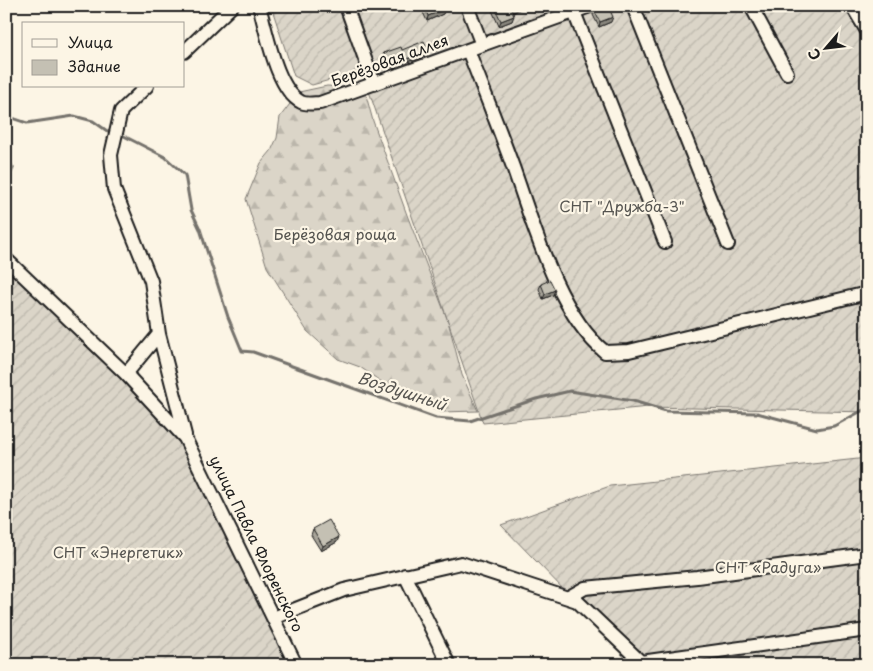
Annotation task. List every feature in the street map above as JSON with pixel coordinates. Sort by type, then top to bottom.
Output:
[{"type":"street","points":[[185,51],[232,6]]},
{"type":"street","name":"Берёзовая аллея","points":[[259,6],[281,80],[289,94],[303,103],[320,103],[590,6]]},
{"type":"street","points":[[346,6],[374,84]]},
{"type":"street","points":[[467,6],[482,45]]},
{"type":"street","points":[[633,6],[728,244]]},
{"type":"street","points":[[751,6],[787,73]]},
{"type":"street","points":[[852,6],[867,31]]},
{"type":"street","points":[[574,12],[665,242]]},
{"type":"street","points":[[468,50],[538,238],[563,294],[582,328],[605,352],[629,351],[867,293]]},
{"type":"street","name":"улица Павла Флоренского","points":[[145,88],[121,111],[111,155],[114,189],[151,281],[159,334],[186,438],[296,665]]},
{"type":"street","name":"улица Павла Флоренского","points":[[6,259],[126,374],[186,438]]},
{"type":"street","points":[[126,374],[159,334]]},
{"type":"street","points":[[569,597],[585,588],[697,577],[867,554]]},
{"type":"street","points":[[274,618],[344,590],[461,563],[569,597],[608,628],[642,664],[867,630]]},
{"type":"street","points":[[405,575],[449,665]]},
{"type":"green space","name":"СНТ \"Дружба-3\"","points":[[271,6],[867,6],[867,412],[649,407],[483,423],[362,71],[312,85],[294,76]]},
{"type":"green space","name":"Берёзовая роща","points":[[327,86],[364,88],[373,121],[448,321],[462,375],[478,411],[441,412],[402,396],[360,367],[338,359],[307,331],[267,267],[246,199],[261,163],[271,151],[277,138],[280,117],[299,92]]},
{"type":"green space","name":"СНТ «Энергетик»","points":[[6,258],[186,444],[298,665],[6,665]]},
{"type":"green space","name":"СНТ «Радуга»","points":[[867,458],[867,665],[637,665],[501,525],[610,486]]},
{"type":"building","points":[[424,6],[444,6],[445,9],[428,16]]},
{"type":"building","points":[[494,6],[518,6],[511,9],[514,16],[501,21]]},
{"type":"building","points":[[608,6],[613,17],[600,22],[594,10]]},
{"type":"building","points":[[424,41],[429,51],[389,65],[384,53],[401,47],[402,50]]},
{"type":"building","points":[[6,154],[14,168],[6,172]]},
{"type":"building","points":[[550,280],[555,290],[545,294],[541,284]]},
{"type":"building","points":[[329,520],[339,537],[323,546],[313,529]]},
{"type":"waterway","name":"Воздушный","points":[[6,116],[27,123],[74,116],[93,121],[110,133]]},
{"type":"waterway","name":"Воздушный","points":[[122,135],[165,157],[185,175],[191,210],[200,229],[228,317],[242,351],[253,352],[436,418],[470,421],[536,399],[570,391],[633,401],[666,411],[757,413],[817,429],[834,426],[867,408]]}]
